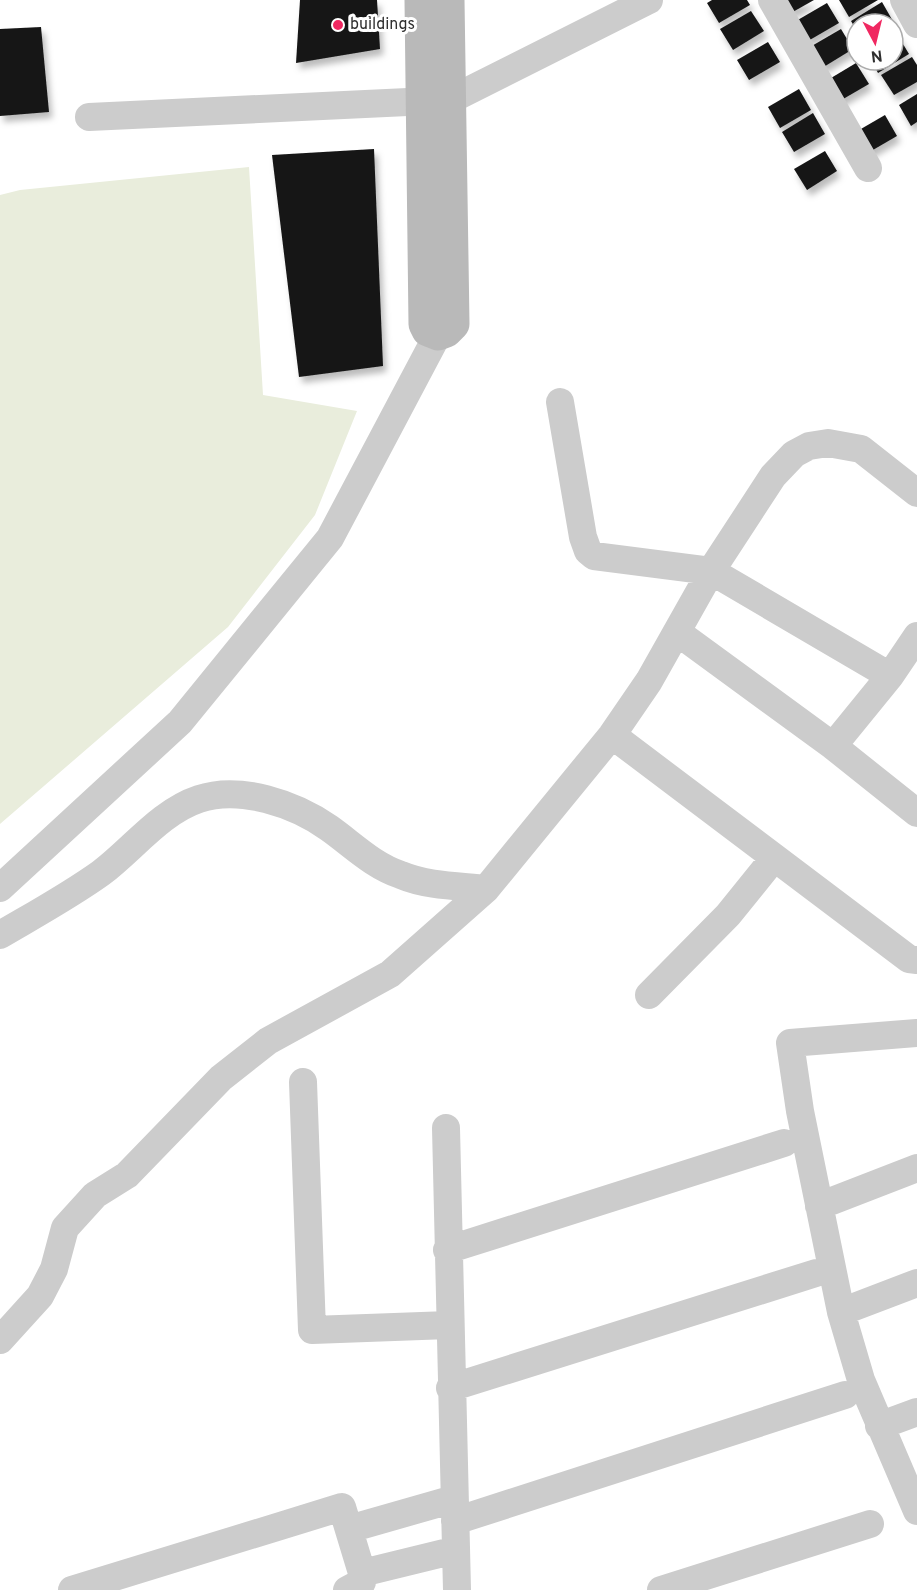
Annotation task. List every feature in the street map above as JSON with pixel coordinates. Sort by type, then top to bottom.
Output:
[{"type":"street","points":[[421,0],[436,102]]},
{"type":"street","points":[[0,888],[180,722],[330,538],[438,334],[428,330],[424,324],[436,102],[448,0]]},
{"type":"street","points":[[88,117],[436,102],[649,0]]},
{"type":"street","points":[[772,0],[868,168]]},
{"type":"street","points":[[904,0],[917,24]]},
{"type":"street","points":[[560,402],[583,537],[588,550],[602,558],[711,571],[890,676]]},
{"type":"street","points":[[0,1340],[39,1296],[54,1269],[65,1228],[95,1195],[127,1175],[221,1078],[268,1041],[390,974],[486,888],[612,735],[649,681],[711,571],[773,476],[794,454],[809,446],[828,443],[861,450],[917,493]]},
{"type":"street","points":[[677,632],[833,746],[917,813]]},
{"type":"street","points":[[833,746],[916,640]]},
{"type":"street","points":[[612,735],[909,959],[917,960]]},
{"type":"street","points":[[0,935],[101,872],[165,818],[198,799],[229,793],[288,806],[310,816],[356,851],[401,876],[426,883],[486,888]]},
{"type":"street","points":[[649,995],[728,915],[774,858]]},
{"type":"street","points":[[917,1033],[790,1042],[819,1206],[841,1312],[861,1380],[917,1511]]},
{"type":"street","points":[[303,1082],[312,1330],[449,1325]]},
{"type":"street","points":[[446,1128],[450,1388],[457,1590]]},
{"type":"street","points":[[447,1250],[784,1143]]},
{"type":"street","points":[[819,1206],[917,1168]]},
{"type":"street","points":[[450,1388],[816,1273]]},
{"type":"street","points":[[841,1312],[917,1283]]},
{"type":"street","points":[[349,1529],[454,1510],[845,1395]]},
{"type":"street","points":[[879,1426],[917,1412]]},
{"type":"street","points":[[72,1590],[152,1578],[342,1507],[349,1529],[355,1581],[456,1550]]},
{"type":"street","points":[[662,1590],[870,1524]]},
{"type":"green space","points":[[249,167],[263,395],[357,411],[315,515],[228,627],[0,824],[0,195],[20,190]]},
{"type":"building","name":"buildings","points":[[300,0],[377,0],[380,49],[296,63]]},
{"type":"building","points":[[712,0],[747,0],[750,5],[719,23],[707,3]]},
{"type":"building","points":[[782,0],[814,0],[791,13]]},
{"type":"building","points":[[839,0],[878,0],[858,12],[846,12]]},
{"type":"building","points":[[882,2],[888,12],[866,12]]},
{"type":"building","points":[[827,3],[839,23],[808,41],[796,21]]},
{"type":"building","points":[[751,11],[764,31],[733,50],[720,29]]},
{"type":"building","points":[[41,27],[49,112],[0,116],[0,29]]},
{"type":"building","points":[[841,29],[845,36],[845,54],[822,68],[810,47]]},
{"type":"building","points":[[768,42],[780,62],[749,80],[737,60]]},
{"type":"building","points":[[912,57],[917,65],[917,82],[894,95],[881,75],[886,72],[905,72],[905,61]]},
{"type":"building","points":[[845,70],[845,72],[862,72],[869,84],[838,102],[826,81]]},
{"type":"building","points":[[799,89],[811,110],[780,128],[768,107]]},
{"type":"building","points":[[917,94],[917,122],[911,126],[899,105]]},
{"type":"building","points":[[813,113],[825,134],[794,152],[782,132]]},
{"type":"building","points":[[885,115],[897,136],[866,154],[854,133]]},
{"type":"building","points":[[374,149],[383,366],[299,377],[272,155]]},
{"type":"building","points":[[825,151],[837,171],[807,190],[794,169]]},
{"type":"place","name":"buildings","points":[[338,25]]}]
